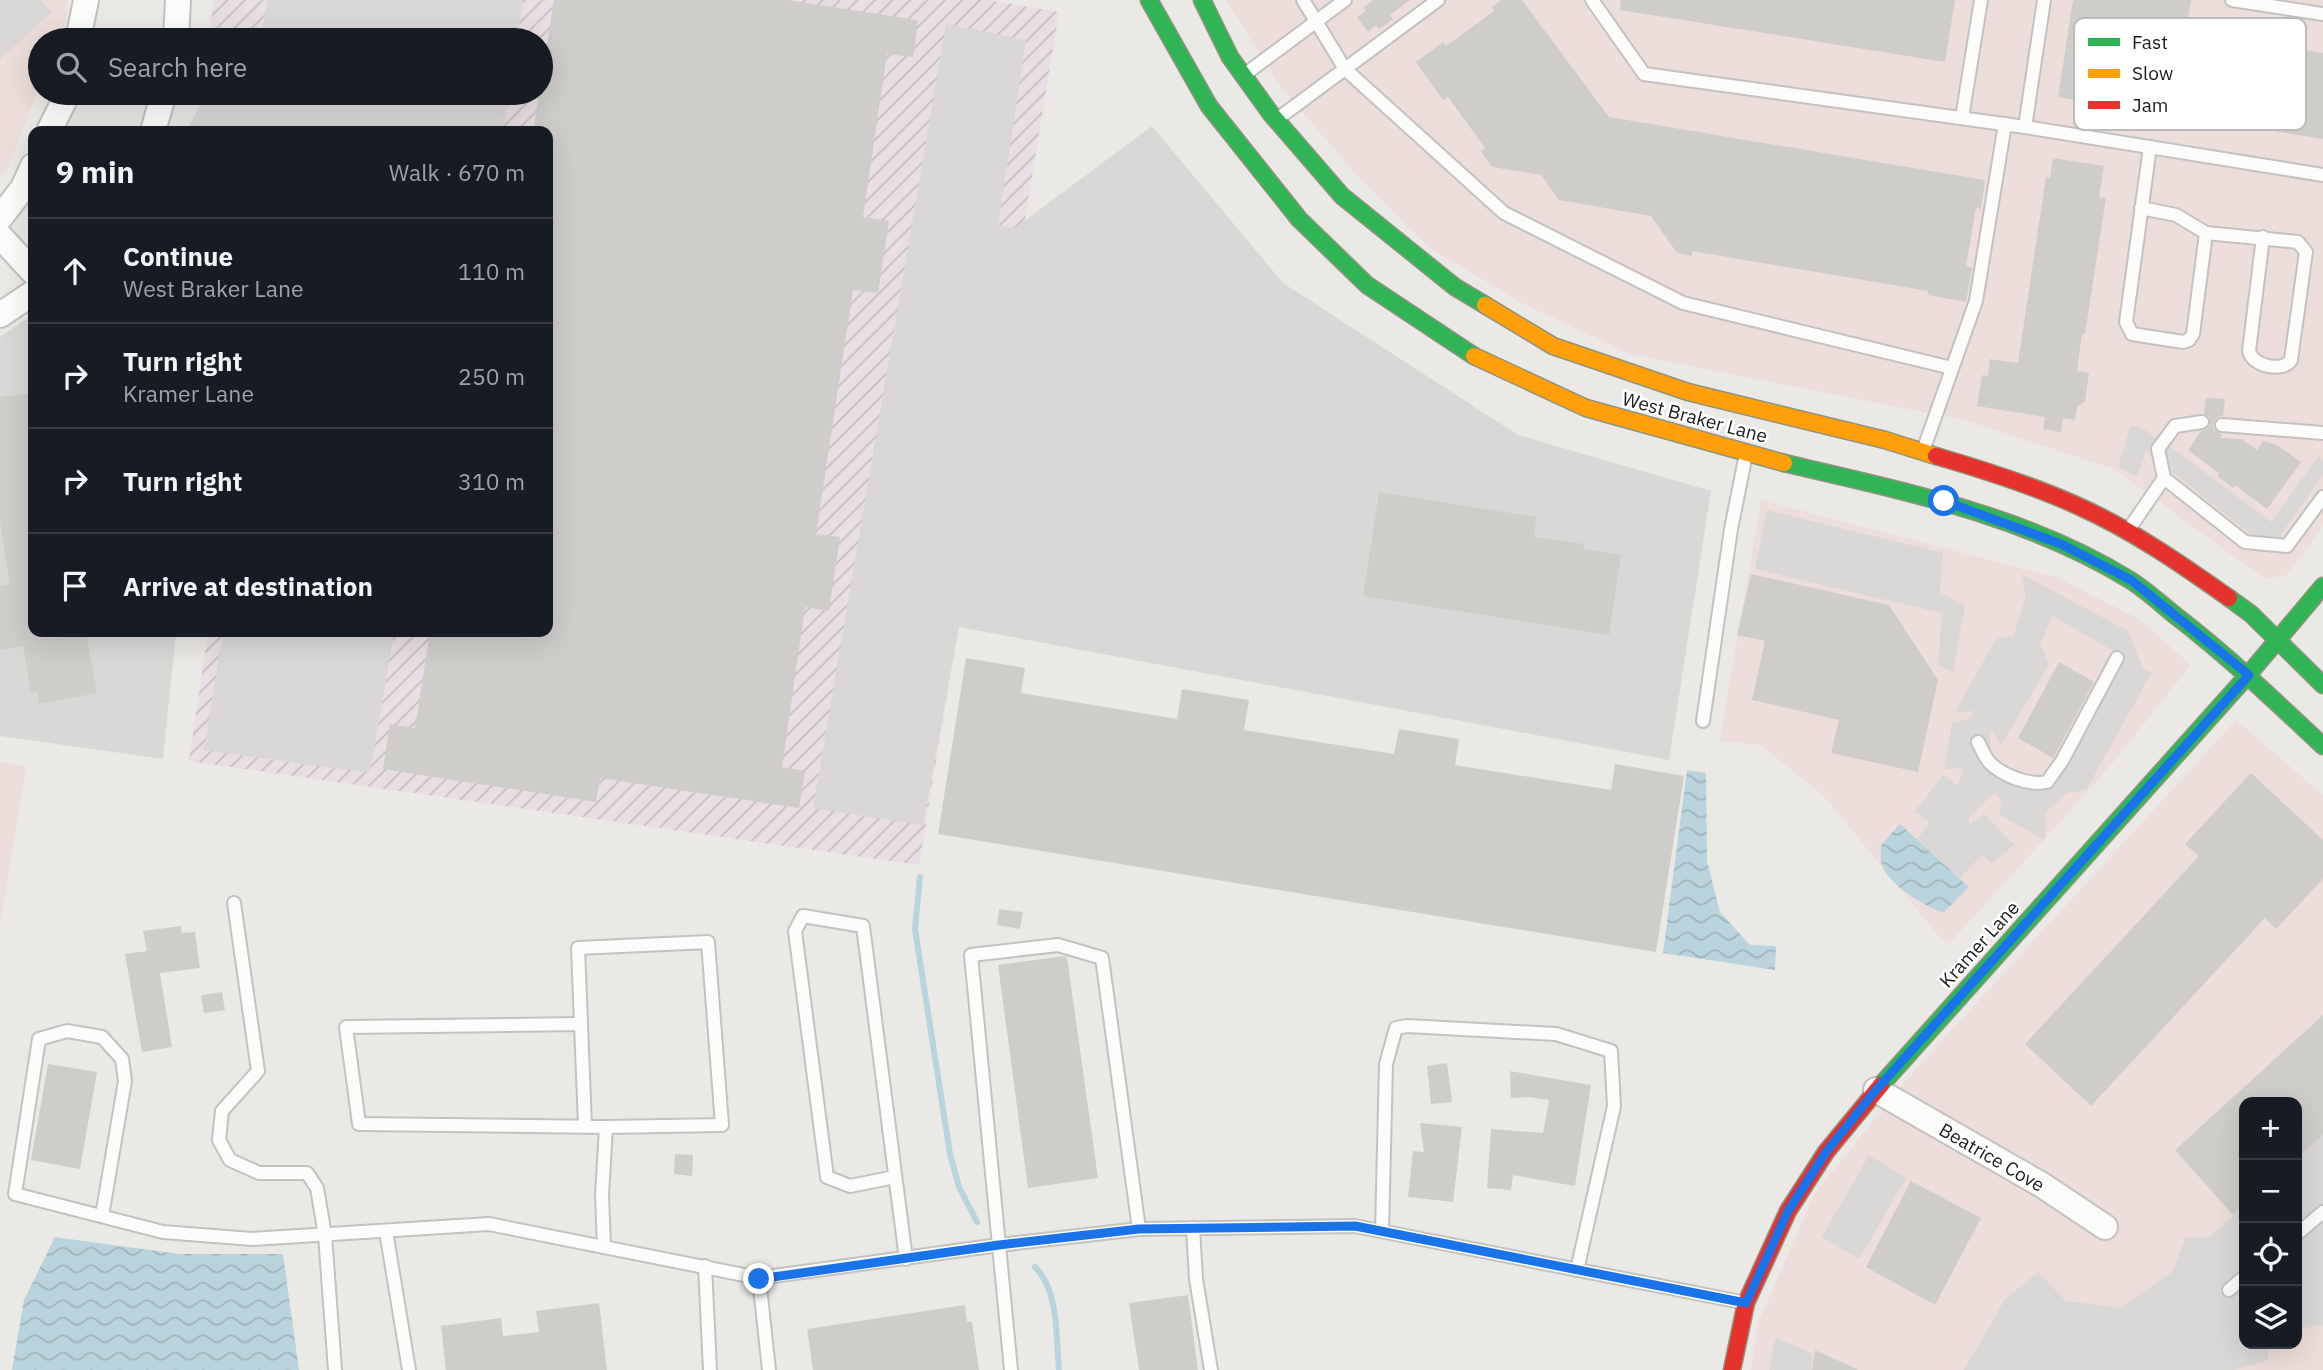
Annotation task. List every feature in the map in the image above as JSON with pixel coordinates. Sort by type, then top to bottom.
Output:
[{"type":"main road","name":"West Braker Lane","points":[[1149,0],[1241,150],[1299,219],[1367,285],[1472,355],[1586,408],[1944,501],[2061,544],[2131,580],[2249,675],[2323,746]]},
{"type":"main road","name":"West Braker Lane","points":[[1202,0],[1239,79],[1267,127],[1342,196],[1466,294],[1553,346],[1751,413],[1923,451],[2049,493],[2166,554],[2251,614],[2323,685]]},
{"type":"main road","points":[[1241,150],[1267,127]]},
{"type":"main road","name":"Kramer Lane","points":[[1732,1370],[1746,1303],[1788,1211],[1826,1152],[1876,1090],[2249,675],[2323,586]]},
{"type":"street","points":[[80,28],[86,0]]},
{"type":"street","points":[[177,28],[178,0]]},
{"type":"street","points":[[52,126],[62,105]]},
{"type":"street","points":[[154,126],[161,105]]},
{"type":"street","points":[[0,218],[28,177]]},
{"type":"street","points":[[0,236],[28,267]]},
{"type":"street","points":[[0,315],[28,296]]},
{"type":"street","name":"Beatrice Cove","points":[[1876,1090],[2042,1185],[2105,1227]]},
{"type":"lane","points":[[1303,0],[1345,69],[1504,214],[1683,303],[1952,368]]},
{"type":"lane","points":[[1239,79],[1345,0]]},
{"type":"lane","points":[[1267,127],[1438,0]]},
{"type":"lane","points":[[1592,0],[1644,74],[2005,124],[2323,175]]},
{"type":"lane","points":[[1962,118],[1981,0]]},
{"type":"lane","points":[[2025,127],[2044,0]]},
{"type":"lane","points":[[2232,0],[2323,14]]},
{"type":"lane","points":[[1923,451],[1976,301],[2005,124]]},
{"type":"lane","points":[[2150,147],[2126,322],[2132,334],[2183,342],[2189,340],[2193,334],[2206,233]]},
{"type":"lane","points":[[2141,208],[2176,215],[2206,233],[2263,237],[2298,242],[2306,251],[2291,360],[2283,368],[2255,362],[2250,358],[2263,237]]},
{"type":"lane","points":[[2202,422],[2175,426],[2158,449],[2164,478],[2245,542],[2287,545],[2323,497]]},
{"type":"lane","points":[[2222,425],[2323,433]]},
{"type":"lane","points":[[1703,721],[1731,528],[1747,448]]},
{"type":"lane","points":[[2127,532],[2164,478]]},
{"type":"lane","points":[[1978,742],[1989,762],[2018,780],[2034,785],[2048,782],[2117,658]]},
{"type":"lane","points":[[234,904],[258,1071],[222,1111],[219,1140],[230,1160],[259,1173],[307,1174],[317,1188],[325,1235],[335,1370]]},
{"type":"lane","points":[[895,1177],[850,1186],[827,1177],[795,931],[803,916],[863,926],[906,1259]]},
{"type":"lane","points":[[582,1024],[346,1027],[359,1124],[606,1127],[722,1125],[708,942],[578,947],[582,1024],[585,1126]]},
{"type":"lane","points":[[1011,1370],[971,955],[1058,945],[1102,958],[1139,1229]]},
{"type":"lane","points":[[1382,1231],[1386,1064],[1396,1028],[1407,1026],[1556,1034],[1611,1051],[1614,1106],[1577,1270]]},
{"type":"lane","points":[[102,1216],[125,1081],[122,1059],[102,1037],[67,1031],[39,1039],[15,1194],[163,1232],[239,1238],[489,1224],[759,1279],[999,1245],[1139,1229],[1355,1226],[1746,1303]]},
{"type":"lane","points":[[604,1247],[602,1195],[606,1127]]},
{"type":"lane","points":[[2302,1230],[2323,1212]]},
{"type":"lane","points":[[1193,1228],[1196,1279],[1211,1370]]},
{"type":"lane","points":[[387,1231],[409,1370]]},
{"type":"lane","points":[[705,1266],[710,1370]]},
{"type":"lane","points":[[759,1279],[769,1370]]},
{"type":"lane","points":[[2229,1290],[2239,1281]]},
{"type":"shaded area","points":[[0,0],[68,0],[65,28],[28,28],[28,105],[32,105],[6,171],[0,177]]},
{"type":"shaded area","points":[[0,0],[41,0],[52,12],[34,28],[28,28],[28,34],[0,59]]},
{"type":"shaded area","points":[[214,0],[987,0],[1059,12],[919,865],[189,761],[207,637],[553,637],[553,126],[190,126],[198,105],[553,105],[553,28],[210,28]]},
{"type":"shaded area","points":[[268,0],[523,0],[519,28],[262,28]]},
{"type":"shaded area","points":[[1226,0],[2323,0],[2323,526],[2287,575],[2265,579],[2112,468],[1964,420],[1630,354],[1524,304],[1431,249],[1354,172],[1279,85]]},
{"type":"shaded area","points":[[946,24],[1026,40],[998,225],[1015,228],[1152,126],[1283,283],[1518,435],[1711,491],[1669,760],[959,627],[923,825],[813,808]]},
{"type":"shaded area","points":[[202,105],[507,105],[504,126],[190,126]]},
{"type":"shaded area","points":[[28,317],[28,637],[175,637],[163,759],[0,736],[0,337]]},
{"type":"shaded area","points":[[2131,425],[2145,430],[2179,453],[2271,522],[2318,457],[2323,460],[2323,475],[2270,550],[2146,451],[2137,477],[2118,467]]},
{"type":"shaded area","points":[[1761,500],[2056,577],[2139,619],[2191,665],[2103,775],[1947,946],[1822,794],[1760,745],[1720,741]]},
{"type":"shaded area","points":[[1767,510],[1943,553],[1940,593],[1965,605],[1953,672],[1938,665],[1942,613],[1755,569]]},
{"type":"shaded area","points":[[2021,574],[2128,631],[2143,669],[2152,672],[2086,790],[2067,793],[2046,812],[2045,840],[2000,815],[2001,800],[1995,792],[1969,817],[1970,824],[1984,814],[2014,845],[1992,864],[1982,855],[1960,878],[1917,839],[1930,823],[1915,811],[1943,775],[1957,785],[1963,773],[1961,768],[1944,769],[1952,723],[1971,718],[1973,711],[1955,712],[1997,637],[2013,637],[2026,595]],"holes":[[[2053,616],[2117,653],[2120,669],[2060,777],[2048,789],[2033,791],[1990,769],[1990,729],[2001,745],[2049,664],[2040,644]]]},
{"type":"shaded area","points":[[222,637],[393,637],[370,773],[204,750]]},
{"type":"shaded area","points":[[2236,720],[2323,795],[2323,1370],[1751,1370],[1758,1323],[1814,1195],[1906,1080]]},
{"type":"shaded area","points":[[0,762],[26,766],[0,928]]},
{"type":"shaded area","points":[[2323,1135],[2323,1325],[2302,1328],[2302,1160],[2302,1154]]},
{"type":"shaded area","points":[[1869,1155],[1906,1178],[1859,1259],[1822,1237]]},
{"type":"shaded area","points":[[2239,1210],[2239,1349],[2269,1349],[2268,1360],[2235,1370],[1964,1370],[2005,1299],[2038,1272],[2066,1301],[2121,1308],[2173,1271],[2185,1237],[2209,1237]]},
{"type":"shaded area","points":[[1775,1337],[1813,1354],[1811,1370],[1769,1370]]},
{"type":"water","points":[[1687,770],[1706,773],[1707,861],[1720,912],[1750,945],[1776,946],[1775,970],[1663,953]]},
{"type":"water","points":[[1900,824],[1969,887],[1943,913],[1907,893],[1885,870],[1881,860],[1881,845]]},
{"type":"water","points":[[55,1237],[179,1254],[283,1254],[299,1370],[12,1370],[24,1300]]},
{"type":"building","points":[[554,0],[787,0],[918,20],[913,57],[887,54],[863,217],[889,221],[878,293],[853,290],[816,534],[840,537],[829,611],[805,607],[782,767],[805,771],[799,808],[600,778],[596,802],[383,769],[390,724],[415,728],[429,637],[553,637],[553,126],[534,126],[537,105],[553,105],[553,28],[550,28]]},
{"type":"building","points":[[1373,0],[1410,0],[1390,15],[1393,19],[1379,29],[1376,25],[1368,32],[1357,17],[1366,11],[1363,8]]},
{"type":"building","points":[[1501,0],[1522,0],[1609,117],[1985,180],[1981,209],[1976,208],[1966,266],[1972,268],[1966,302],[1928,295],[1928,291],[1692,251],[1692,256],[1677,253],[1651,216],[1559,200],[1541,175],[1492,167],[1481,151],[1485,148],[1448,97],[1443,100],[1416,62],[1443,42],[1446,46],[1494,11],[1492,7]]},
{"type":"building","points":[[1621,0],[1955,0],[1945,62],[1620,10]]},
{"type":"building","points":[[2073,0],[2191,0],[2188,18],[2074,18],[2074,100],[2058,97]]},
{"type":"building","points":[[2306,50],[2323,53],[2323,139],[2266,130],[2306,130]]},
{"type":"building","points":[[2053,158],[2104,166],[2099,197],[2106,198],[2077,371],[2089,373],[2085,401],[2077,407],[2075,420],[2063,418],[2061,432],[2043,429],[2045,417],[1977,406],[1982,375],[1988,376],[1990,359],[2018,363],[2046,177],[2050,178]]},
{"type":"building","points":[[28,394],[28,637],[87,637],[97,693],[39,704],[37,692],[31,694],[23,646],[0,650],[0,586],[10,584],[0,520],[0,397]]},
{"type":"building","points":[[2206,398],[2225,399],[2223,416],[2218,417],[2213,424],[2221,438],[2242,439],[2257,450],[2263,441],[2277,445],[2301,462],[2267,509],[2235,485],[2233,488],[2217,476],[2219,473],[2188,450],[2201,431],[2210,425],[2209,417],[2204,414]]},
{"type":"building","points":[[1379,492],[1536,517],[1534,537],[1584,544],[1583,549],[1621,555],[1609,635],[1363,596]]},
{"type":"building","points":[[1751,574],[1889,605],[1938,680],[1918,772],[1831,753],[1839,720],[1752,700],[1765,641],[1737,635]]},
{"type":"building","points":[[966,658],[1025,668],[1021,693],[1177,719],[1182,689],[1249,700],[1244,730],[1394,754],[1399,729],[1459,739],[1455,765],[1611,790],[1615,764],[1684,776],[1656,952],[938,834]]},
{"type":"building","points":[[2059,662],[2094,682],[2053,758],[2018,738]]},
{"type":"building","points":[[2251,773],[2323,840],[2323,879],[2276,929],[2265,918],[2091,1106],[2025,1044],[2199,856],[2185,844]]},
{"type":"building","points":[[999,909],[1023,912],[1020,929],[997,925]]},
{"type":"building","points":[[181,926],[182,933],[195,932],[200,968],[160,973],[172,1047],[142,1052],[125,954],[147,951],[143,931]]},
{"type":"building","points":[[1067,957],[1098,1178],[1028,1188],[998,965]]},
{"type":"building","points":[[222,992],[225,1010],[204,1013],[201,995]]},
{"type":"building","points":[[2323,1015],[2323,1135],[2302,1154],[2302,1097],[2239,1097],[2239,1210],[2233,1215],[2175,1150]]},
{"type":"building","points":[[1447,1063],[1452,1102],[1431,1104],[1427,1066]]},
{"type":"building","points":[[48,1064],[97,1072],[80,1169],[31,1160]]},
{"type":"building","points":[[1510,1071],[1591,1085],[1575,1186],[1513,1175],[1511,1190],[1487,1188],[1491,1129],[1543,1133],[1549,1100],[1511,1098]]},
{"type":"building","points":[[1420,1123],[1462,1127],[1453,1202],[1408,1197],[1413,1151],[1424,1152]]},
{"type":"building","points":[[675,1154],[693,1155],[692,1176],[674,1174]]},
{"type":"building","points":[[1911,1181],[1981,1218],[1935,1305],[1866,1267]]},
{"type":"building","points":[[1188,1295],[1198,1370],[1139,1370],[1129,1303]]},
{"type":"building","points":[[599,1303],[607,1370],[446,1370],[441,1326],[501,1318],[503,1336],[539,1332],[536,1311]]},
{"type":"building","points":[[965,1305],[967,1322],[972,1322],[979,1370],[813,1370],[807,1329]]},
{"type":"building","points":[[1815,1350],[1859,1370],[1812,1370]]},
{"type":"waterway","points":[[920,877],[915,929],[950,1154],[959,1187],[977,1222]]},
{"type":"waterway","points":[[1035,1267],[1043,1277],[1052,1301],[1059,1370]]},
{"type":"traffic: fast","points":[[1149,0],[1209,106],[1299,219],[1367,285],[1474,356]]},
{"type":"traffic: fast","points":[[1202,0],[1230,57],[1271,114],[1342,196],[1455,287],[1485,305]]},
{"type":"traffic: fast","points":[[1784,463],[1962,508],[2048,538],[2090,557],[2153,597],[2233,663],[2323,746]]},
{"type":"traffic: fast","points":[[1881,1085],[2248,675],[2323,586]]},
{"type":"traffic: fast","points":[[2229,598],[2251,614],[2323,685]]},
{"type":"traffic: slow","points":[[1485,305],[1553,346],[1688,392],[1885,440],[1936,456]]},
{"type":"traffic: slow","points":[[1474,356],[1586,408],[1784,463]]},
{"type":"traffic: jam","points":[[1936,456],[2026,485],[2098,515],[2156,548],[2229,598]]},
{"type":"traffic: jam","points":[[1732,1370],[1746,1303],[1788,1211],[1826,1152],[1881,1085]]},
{"type":"route","points":[[759,1279],[999,1245],[1139,1229],[1355,1226],[1746,1303],[1788,1211],[1826,1152],[1876,1090],[2249,675],[2131,580],[2061,544],[1944,501]]}]
